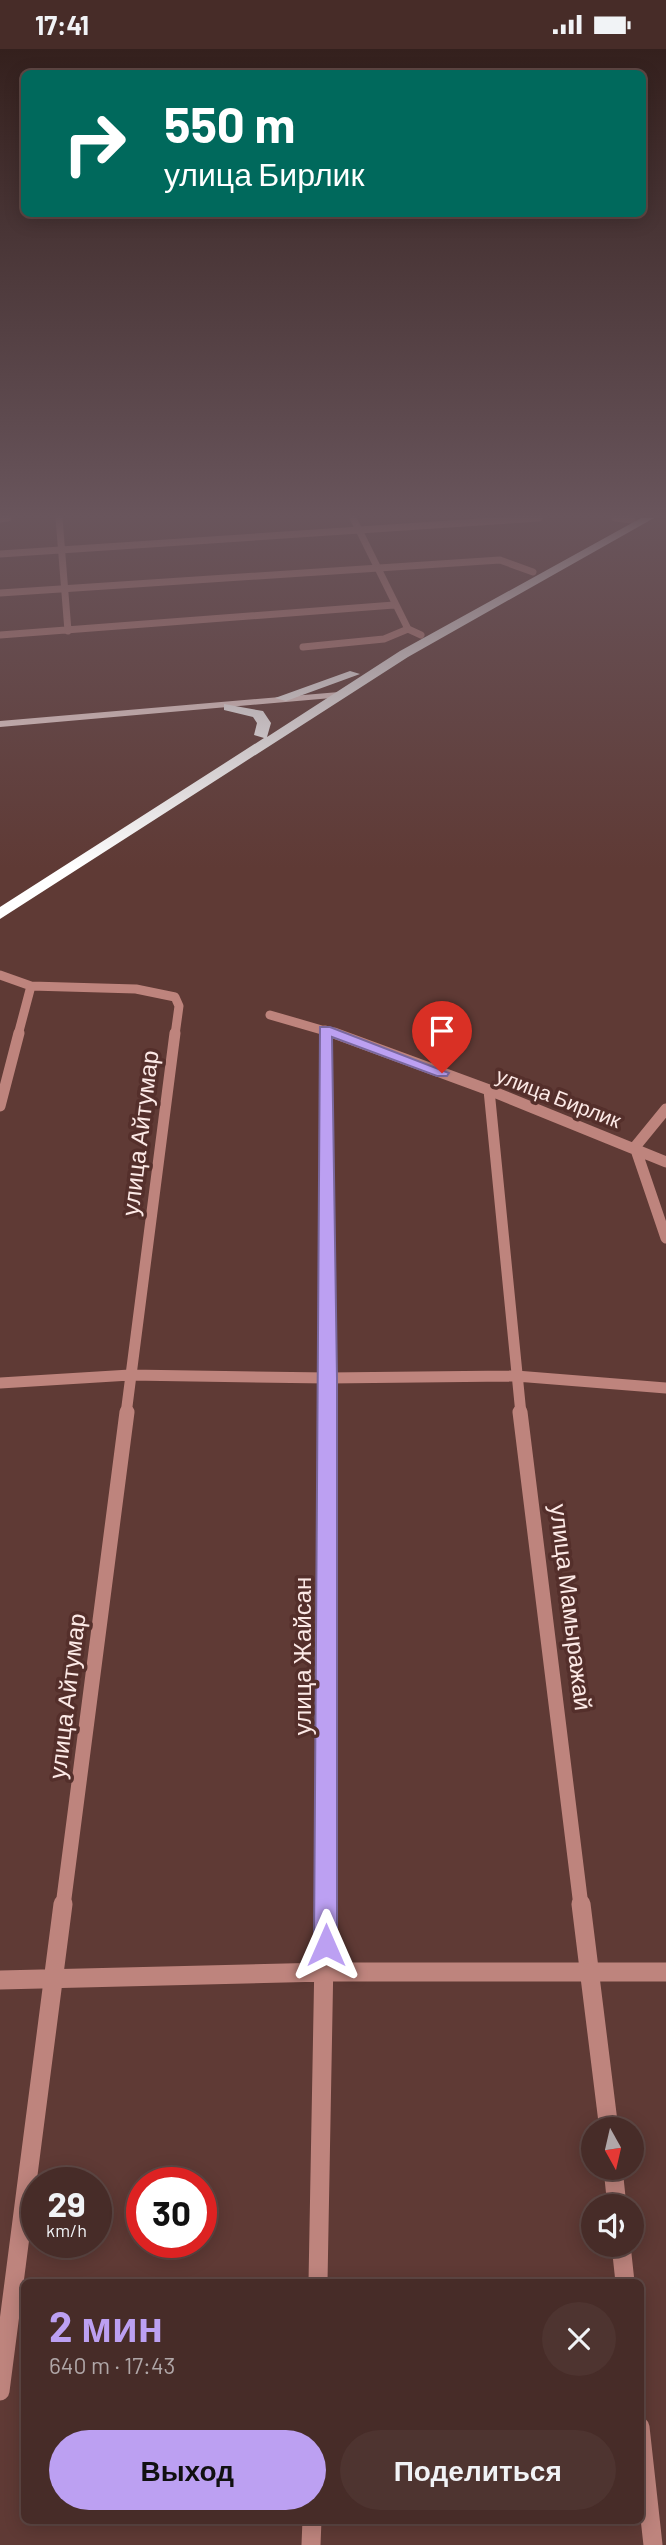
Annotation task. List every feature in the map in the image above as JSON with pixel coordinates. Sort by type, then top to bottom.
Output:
[{"type":"highway","points":[[0,900],[261,735],[439,634]]},
{"type":"highway","points":[[0,914],[327,698],[354,674],[421,635]]},
{"type":"highway","points":[[281,698],[354,674]]},
{"type":"highway","points":[[229,707],[258,714],[264,723],[261,735]]},
{"type":"main road","points":[[0,727],[281,698],[327,698]]},
{"type":"main road","points":[[0,727],[327,698]]},
{"type":"street","points":[[303,646],[384,639],[395,634]]},
{"type":"street","points":[[0,975],[31,986],[136,989],[175,997],[179,1006]]},
{"type":"street","points":[[0,1106],[31,986]]},
{"type":"street","name":"улица Айтумар","points":[[0,2391],[179,1006]]},
{"type":"street","name":"улица Бирлик","points":[[270,1015],[325,1030],[489,1090],[635,1147],[666,1162]]},
{"type":"street","name":"улица Жайсан","points":[[318,2279],[326,1972],[328,1378],[325,1030]]},
{"type":"street","name":"улица Мамыражай","points":[[489,1090],[516,1376],[592,1971],[608,2117]]},
{"type":"street","points":[[635,1147],[666,1109]]},
{"type":"street","name":"улица Бирлик","points":[[635,1147],[666,1238]]},
{"type":"street","points":[[0,1383],[130,1375],[328,1378],[516,1376],[666,1388]]},
{"type":"street","points":[[0,1980],[52,1981],[326,1972],[666,1972]]},
{"type":"street","points":[[622,2257],[625,2279]]},
{"type":"street","points":[[644,2463],[653,2545]]},
{"type":"street","points":[[311,2545],[312,2524]]},
{"type":"route","points":[[326,1945],[328,1378],[325,1030],[442,1073]]}]
